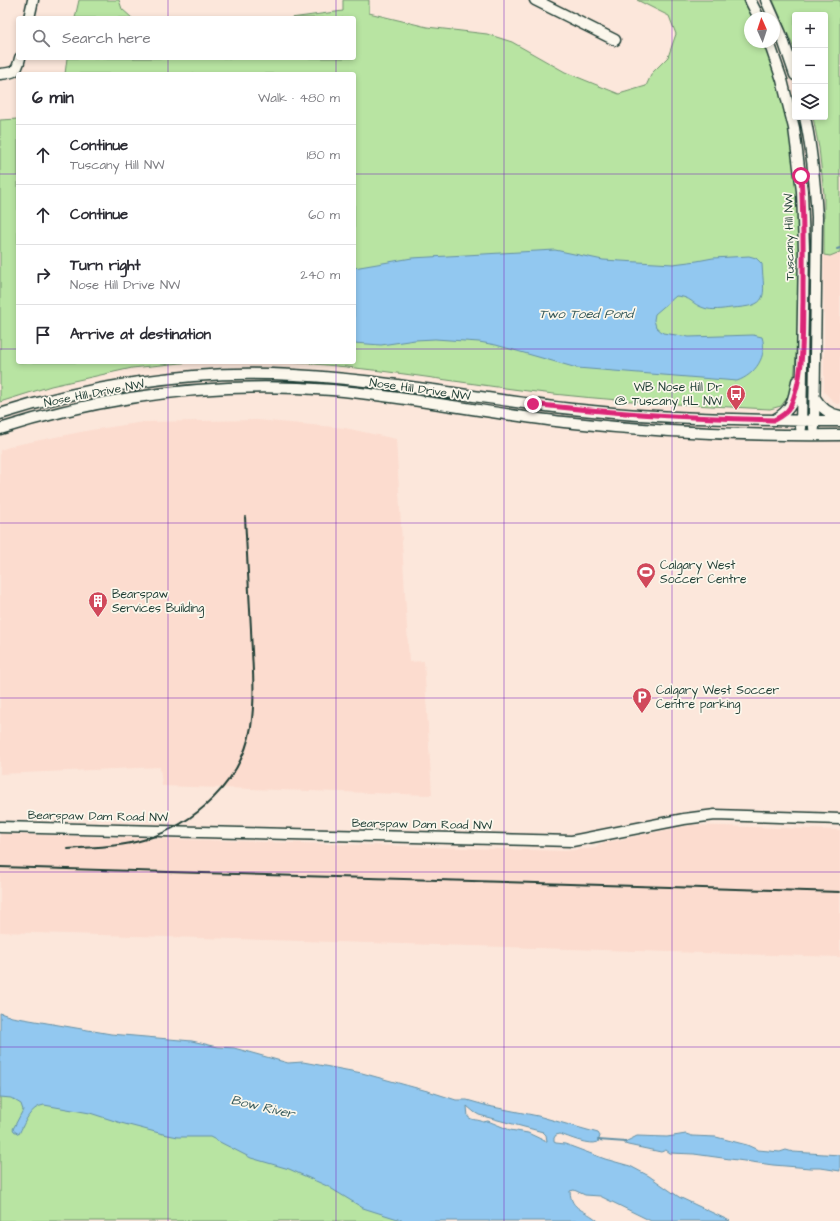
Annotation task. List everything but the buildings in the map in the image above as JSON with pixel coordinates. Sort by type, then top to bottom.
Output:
[{"type":"street","points":[[29,16],[33,0]]},
{"type":"street","points":[[535,0],[615,40]]},
{"type":"street","points":[[750,0],[756,12]]},
{"type":"street","points":[[766,0],[781,34],[792,66]]},
{"type":"street","name":"Tuscany Hill NW","points":[[771,48],[782,80],[794,128],[801,176],[804,234],[800,436]]},
{"type":"street","points":[[0,74],[12,74],[18,68],[20,60]]},
{"type":"street","points":[[805,120],[813,168],[817,217],[814,436]]},
{"type":"street","points":[[774,420],[784,414],[790,407],[802,360]]},
{"type":"street","name":"Nose Hill Drive NW","points":[[0,414],[55,399],[125,384],[197,376],[270,374],[355,380],[533,404],[614,413],[801,421],[840,421]]},
{"type":"street","name":"Nose Hill Drive NW","points":[[0,429],[68,410],[136,396],[214,388],[256,387],[348,392],[516,416],[607,426],[671,431],[800,436],[840,435]]},
{"type":"street","points":[[815,398],[820,407],[824,410],[840,416]]},
{"type":"street","name":"Bearspaw Dam Road NW","points":[[0,827],[572,841],[684,819],[715,815],[840,819]]},
{"type":"shaded area","points":[[840,252],[840,404],[836,404],[824,392],[824,255],[830,256]]},
{"type":"shaded area","points":[[257,420],[345,428],[396,439],[409,662],[424,661],[432,795],[162,786],[160,767],[0,774],[0,450],[15,445],[91,430],[144,422]]},
{"type":"shaded area","points":[[691,825],[840,830],[840,957],[0,932],[0,834],[565,851],[596,848],[599,844]]},
{"type":"green space","points":[[79,0],[119,0],[122,9],[130,16],[75,16]]},
{"type":"green space","points":[[343,0],[369,0],[369,13],[427,27],[487,34],[512,42],[565,72],[619,94],[646,86],[652,73],[668,57],[676,34],[669,16],[637,0],[744,0],[750,12],[744,12],[744,48],[766,48],[779,85],[785,110],[799,202],[800,251],[798,334],[793,390],[781,406],[770,409],[618,400],[528,391],[376,370],[315,364],[356,364],[356,72],[65,72],[67,60],[356,60],[356,16],[306,16],[343,11]]},
{"type":"green space","points":[[773,0],[840,0],[840,252],[830,256],[824,255],[824,194],[819,148],[814,120],[828,120],[828,12],[792,12],[792,44],[780,16],[780,12],[778,12]]},
{"type":"green space","points":[[16,119],[16,364],[171,364],[132,368],[51,386],[0,402],[0,120]]},
{"type":"green space","points":[[0,1088],[216,1132],[422,1221],[0,1221]]},
{"type":"water","name":"Two Toed Pond","points":[[555,250],[603,260],[673,264],[713,258],[749,256],[756,258],[762,264],[763,292],[762,298],[758,302],[744,307],[718,310],[707,309],[688,299],[676,296],[655,314],[654,320],[656,327],[663,333],[689,337],[753,335],[762,337],[763,351],[758,364],[754,369],[749,374],[737,381],[577,368],[496,345],[479,342],[435,339],[415,340],[381,345],[356,343],[356,268],[412,258]]},
{"type":"water","name":"Bow River","points":[[0,1013],[12,1017],[111,1034],[192,1041],[218,1047],[234,1048],[288,1063],[303,1062],[362,1073],[456,1100],[467,1100],[488,1106],[538,1116],[598,1133],[600,1136],[598,1142],[594,1143],[579,1141],[560,1134],[556,1135],[554,1142],[565,1144],[605,1159],[630,1166],[649,1176],[679,1197],[730,1221],[651,1221],[600,1196],[585,1195],[574,1190],[570,1191],[571,1198],[576,1206],[598,1221],[404,1221],[363,1208],[327,1186],[289,1169],[251,1158],[210,1137],[178,1137],[121,1123],[90,1113],[44,1105],[39,1106],[32,1112],[19,1134],[13,1129],[23,1110],[21,1104],[11,1098],[0,1097]],"holes":[[[467,1106],[479,1115],[543,1132],[546,1135],[547,1141],[528,1133],[510,1130],[488,1121],[483,1122],[474,1120],[468,1117]]]},
{"type":"water","points":[[686,1134],[692,1136],[716,1137],[747,1145],[758,1150],[780,1152],[786,1150],[793,1152],[840,1155],[840,1171],[821,1168],[773,1165],[694,1154],[670,1153],[666,1150],[661,1152],[625,1144],[625,1142],[637,1136],[667,1137]]},
{"type":"waterway","points":[[598,1140],[626,1142]]},
{"type":"railway","points":[[68,849],[125,844],[143,840],[181,824],[198,812],[213,798],[227,783],[238,765],[246,747],[251,727],[253,702],[253,666],[245,517]]},
{"type":"railway","points":[[0,867],[840,892]]},
{"type":"place","name":"WB Nose Hill Dr @ Tuscany HL NW","points":[[736,411]]},
{"type":"place","name":"Calgary West Soccer Centre","points":[[646,589]]},
{"type":"place","name":"Bearspaw Services Building","points":[[98,618]]},
{"type":"place","name":"Calgary West Soccer Centre parking","points":[[642,714]]},
{"type":"route","points":[[533,404],[614,413],[706,418],[774,420],[784,414],[790,407],[802,360],[804,219],[801,176]]}]
